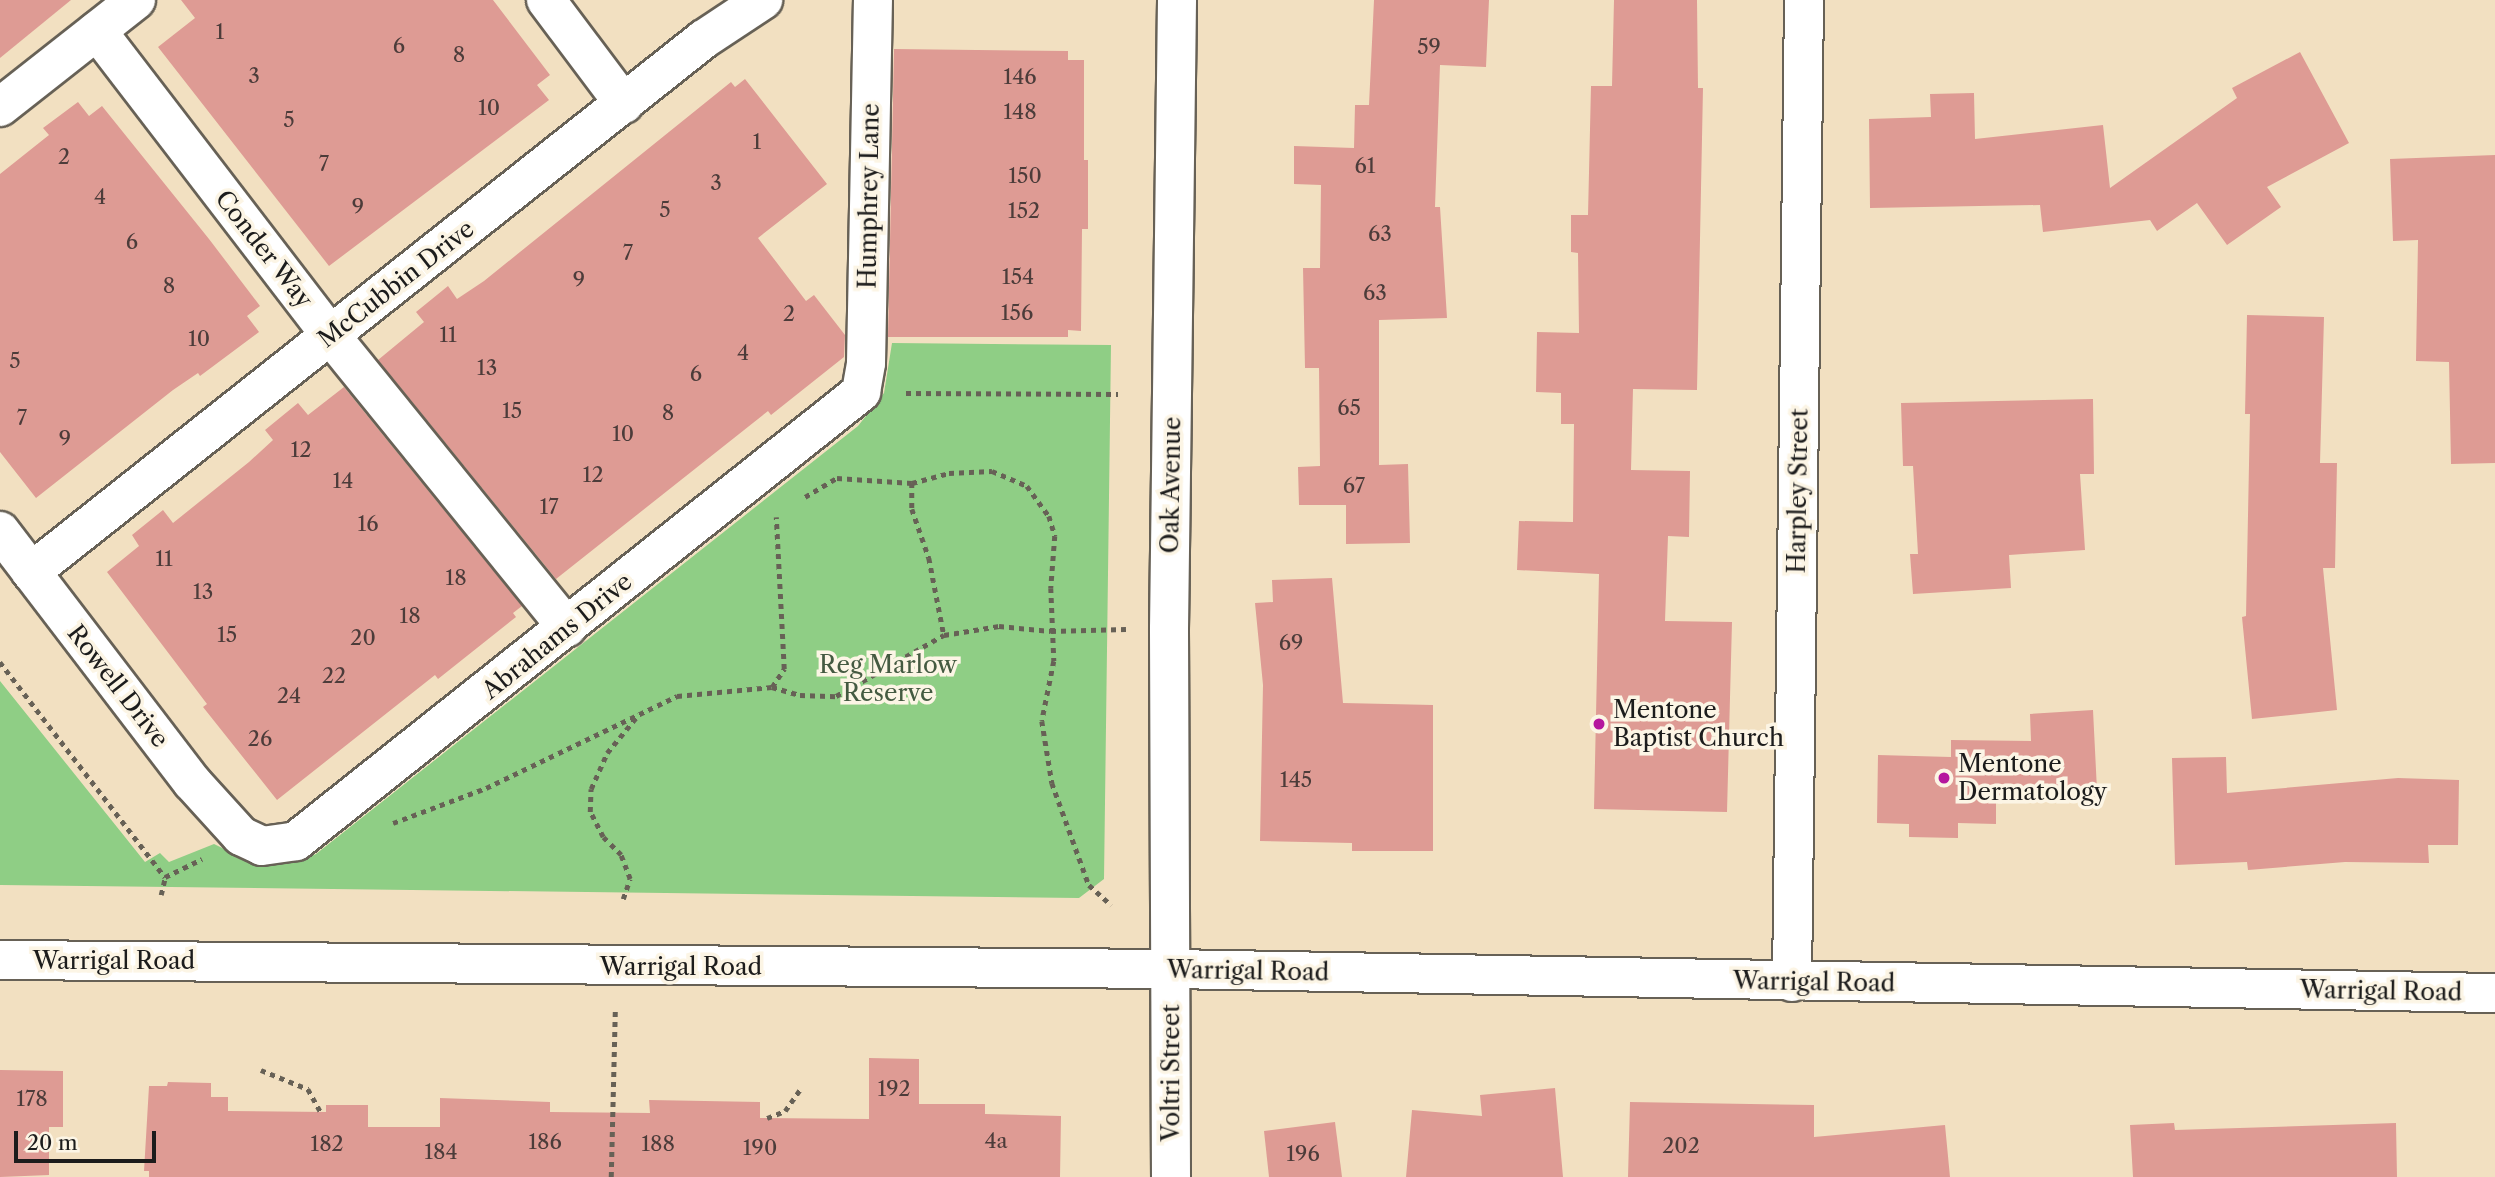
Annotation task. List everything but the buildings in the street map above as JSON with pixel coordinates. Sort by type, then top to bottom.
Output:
[{"type":"main road","points":[[0,107],[136,0]]},
{"type":"main road","points":[[546,0],[624,104]]},
{"type":"main road","name":"McCubbin Drive","points":[[31,572],[741,11],[763,0]]},
{"type":"main road","name":"Humphrey Lane","points":[[861,392],[866,363],[873,0]]},
{"type":"main road","name":"Oak Avenue","points":[[1171,969],[1168,629],[1177,0]]},
{"type":"main road","name":"Harpley Street","points":[[1792,982],[1804,0]]},
{"type":"main road","name":"Conder Way","points":[[97,31],[331,336],[567,627]]},
{"type":"main road","name":"Abrahams Drive","points":[[242,836],[262,846],[296,841],[861,392]]},
{"type":"main road","name":"Rowell Drive","points":[[0,531],[192,782],[242,836]]},
{"type":"main road","name":"Warrigal Road","points":[[0,960],[1171,969],[2495,993]]},
{"type":"main road","name":"Voltri Street","points":[[1171,969],[1171,1177]]},
{"type":"path","points":[[861,392],[1118,394]]},
{"type":"path","points":[[796,502],[837,478],[912,483],[949,473],[992,471],[1027,486],[1049,516],[1055,536],[1051,631],[1054,661],[1042,722],[1052,783],[1089,884],[1111,905]]},
{"type":"path","points":[[912,483],[912,509],[929,558],[944,635]]},
{"type":"path","points":[[772,687],[784,669],[776,514],[786,508]]},
{"type":"path","points":[[382,827],[486,788],[677,696],[772,687],[800,695],[836,696],[944,635],[999,626],[1051,631],[1168,629]]},
{"type":"path","points":[[0,662],[165,877]]},
{"type":"path","points":[[623,898],[629,879],[621,855],[603,836],[590,812],[591,789],[607,753],[640,713]]},
{"type":"path","points":[[165,877],[206,857]]},
{"type":"path","points":[[161,895],[165,877]]},
{"type":"path","points":[[611,1177],[615,966]]},
{"type":"path","points":[[261,1070],[308,1089],[321,1112]]},
{"type":"path","points":[[767,1118],[785,1111],[802,1087]]},
{"type":"green space","name":"Reg Marlow Reserve","points":[[892,343],[1111,345],[1104,879],[1079,898],[0,885],[0,681],[145,862],[160,853],[169,862],[214,844],[245,859],[278,863],[304,859],[316,854],[858,426],[884,393]]},
{"type":"place","name":"Mentone Baptist Church","points":[[1599,724]]},
{"type":"place","name":"Mentone Dermatology","points":[[1944,778]]}]
